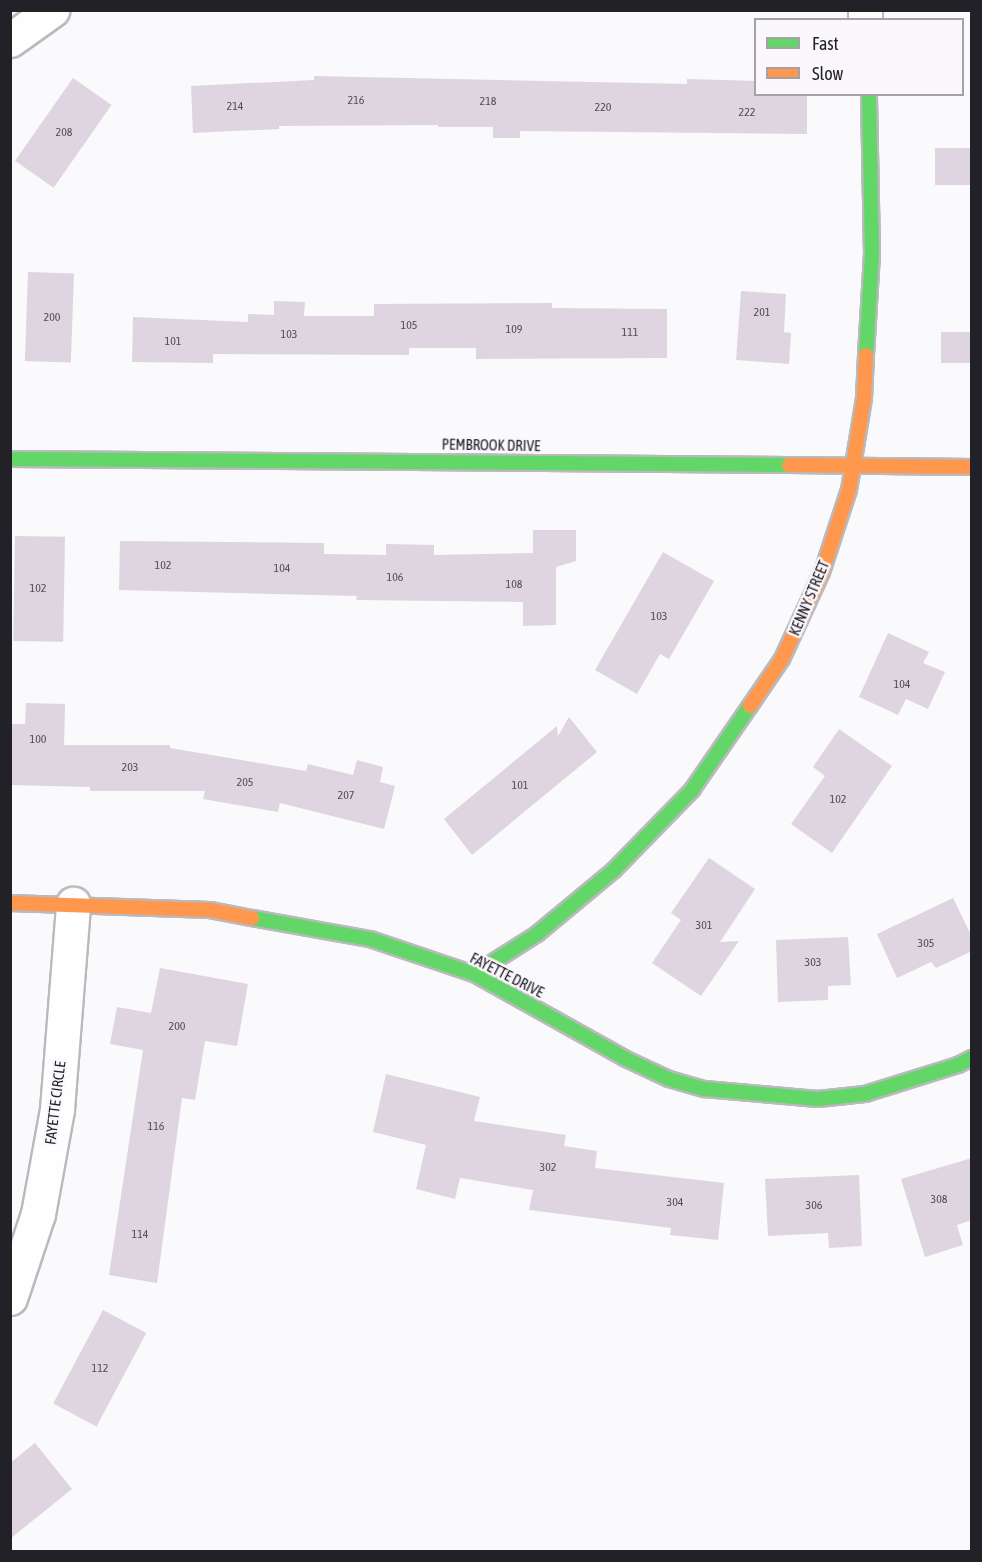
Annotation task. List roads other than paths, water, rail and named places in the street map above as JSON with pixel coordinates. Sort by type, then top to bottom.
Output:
[{"type":"street","points":[[10,40],[52,10]]},
{"type":"street","name":"KENNY STREET","points":[[474,974],[537,934],[614,870],[692,790],[782,659],[822,572],[849,490],[864,398],[872,254],[869,96]]},
{"type":"street","name":"PEMBROOK DRIVE","points":[[10,459],[139,458],[972,468]]},
{"type":"street","name":"FAYETTE DRIVE","points":[[10,903],[210,910],[370,939],[474,974],[626,1059],[669,1078],[705,1089],[818,1099],[865,1094],[958,1065],[972,1058]]},
{"type":"street","name":"FAYETTE CIRCLE","points":[[10,1298],[39,1214],[57,1109],[74,904]]}]
